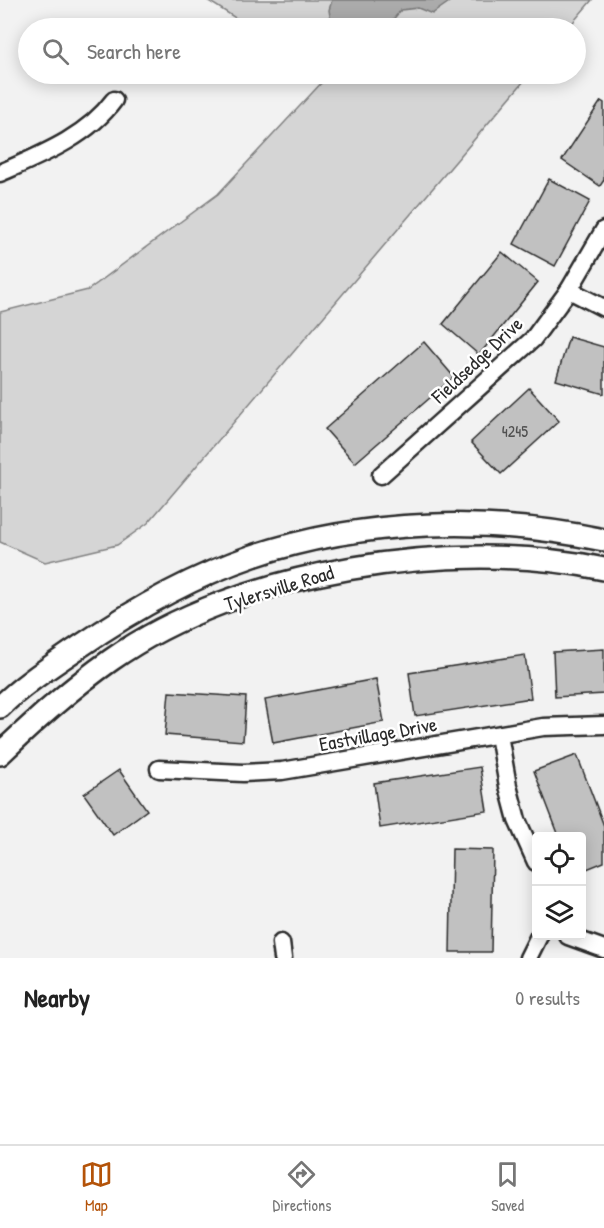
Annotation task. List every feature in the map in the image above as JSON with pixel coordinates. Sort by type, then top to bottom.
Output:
[{"type":"main road","name":"Tylersville Road","points":[[0,708],[50,667],[117,621],[178,587],[253,556],[337,535],[430,525],[541,531],[604,540]]},
{"type":"main road","name":"Tylersville Road","points":[[0,754],[51,706],[112,659],[186,617],[266,589],[343,568],[417,559],[500,558],[604,569]]},
{"type":"street","points":[[0,173],[82,132],[100,118],[114,100]]},
{"type":"street","name":"Fieldsedge Drive","points":[[381,475],[532,339],[569,290],[604,230]]},
{"type":"street","points":[[569,290],[604,308]]},
{"type":"street","name":"Eastvillage Drive","points":[[159,769],[243,773],[282,771],[543,727],[604,725]]},
{"type":"street","points":[[499,735],[517,820],[532,852]]},
{"type":"street","points":[[528,958],[537,940]]},
{"type":"street","points":[[579,940],[604,949]]},
{"type":"shaded area","points":[[207,0],[592,0],[577,18],[235,18]]},
{"type":"shaded area","points":[[332,0],[452,0],[432,14],[418,8],[401,10],[394,18],[330,18],[329,10]]},
{"type":"shaded area","points":[[320,84],[521,84],[148,523],[117,545],[45,562],[0,542],[0,312],[88,290],[218,194]]},
{"type":"building","points":[[601,101],[604,103],[604,180],[600,186],[562,160]]},
{"type":"building","points":[[549,179],[590,201],[555,266],[514,244]]},
{"type":"building","points":[[502,252],[538,282],[479,355],[443,324]]},
{"type":"building","points":[[569,337],[604,347],[604,394],[556,380]]},
{"type":"building","points":[[424,342],[454,377],[355,463],[325,429]]},
{"type":"building","points":[[529,388],[559,421],[501,474],[471,442]]},
{"type":"building","points":[[604,649],[604,694],[555,697],[553,652]]},
{"type":"building","points":[[525,655],[531,698],[415,716],[409,673]]},
{"type":"building","points":[[376,679],[384,722],[273,743],[265,700]]},
{"type":"building","points":[[169,692],[246,697],[243,741],[165,735]]},
{"type":"building","points":[[577,755],[604,826],[604,862],[586,869],[586,832],[557,832],[534,771]]},
{"type":"building","points":[[480,767],[487,811],[380,828],[374,783]]},
{"type":"building","points":[[119,770],[147,810],[113,835],[84,794]]},
{"type":"building","points":[[452,849],[493,850],[491,952],[450,952]]}]
